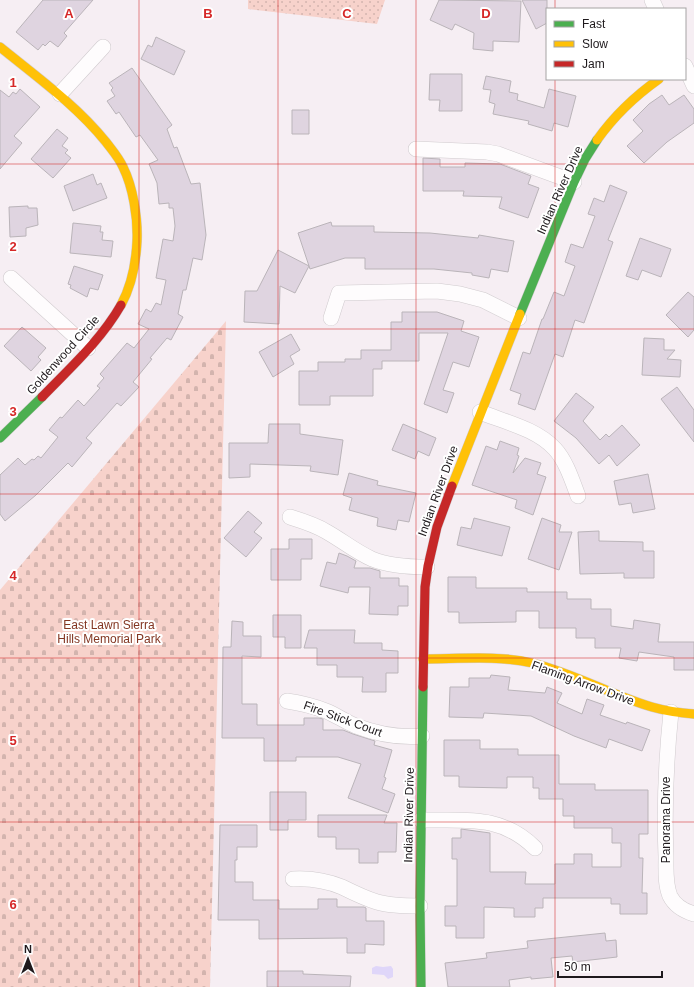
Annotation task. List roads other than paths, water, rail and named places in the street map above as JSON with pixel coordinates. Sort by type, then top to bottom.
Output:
[{"type":"street","points":[[60,94],[103,47]]},
{"type":"street","name":"Goldenwood Circle","points":[[0,48],[60,94],[105,140],[123,166],[133,196],[138,237],[134,268],[128,288],[114,316],[102,333],[88,348],[18,422],[0,438]]},
{"type":"street","points":[[686,68],[694,86]]},
{"type":"street","name":"Indian River Drive","points":[[421,987],[420,906],[423,659],[425,587],[432,543],[439,518],[480,412],[520,318],[574,182],[588,152],[611,121],[633,99],[658,80]]},
{"type":"street","points":[[416,148],[498,154],[574,182]]},
{"type":"street","points":[[11,278],[88,348]]},
{"type":"street","points":[[331,318],[340,293],[437,291],[460,294],[483,300],[520,318]]},
{"type":"street","points":[[480,412],[540,436],[555,449],[571,476],[578,496]]},
{"type":"street","points":[[290,517],[310,523],[373,560],[395,565],[427,567]]},
{"type":"street","name":"Flaming Arrow Drive","points":[[423,659],[508,660],[532,663],[554,669],[648,706],[671,712],[694,714]]},
{"type":"street","name":"Fire Stick Court","points":[[287,701],[307,704],[327,711],[355,726],[374,732],[393,736],[422,736]]},
{"type":"street","name":"Panorama Drive","points":[[671,712],[666,766],[664,822],[667,887],[671,898],[678,906],[687,912],[694,914]]},
{"type":"street","points":[[421,820],[478,821],[498,825],[518,834],[535,848]]},
{"type":"street","points":[[293,879],[303,878],[323,881],[342,887],[360,897],[378,903],[398,906],[420,906]]},
{"type":"park label","name":"East Lawn Sierra Hills Memorial Park","points":[[109,632]]}]
